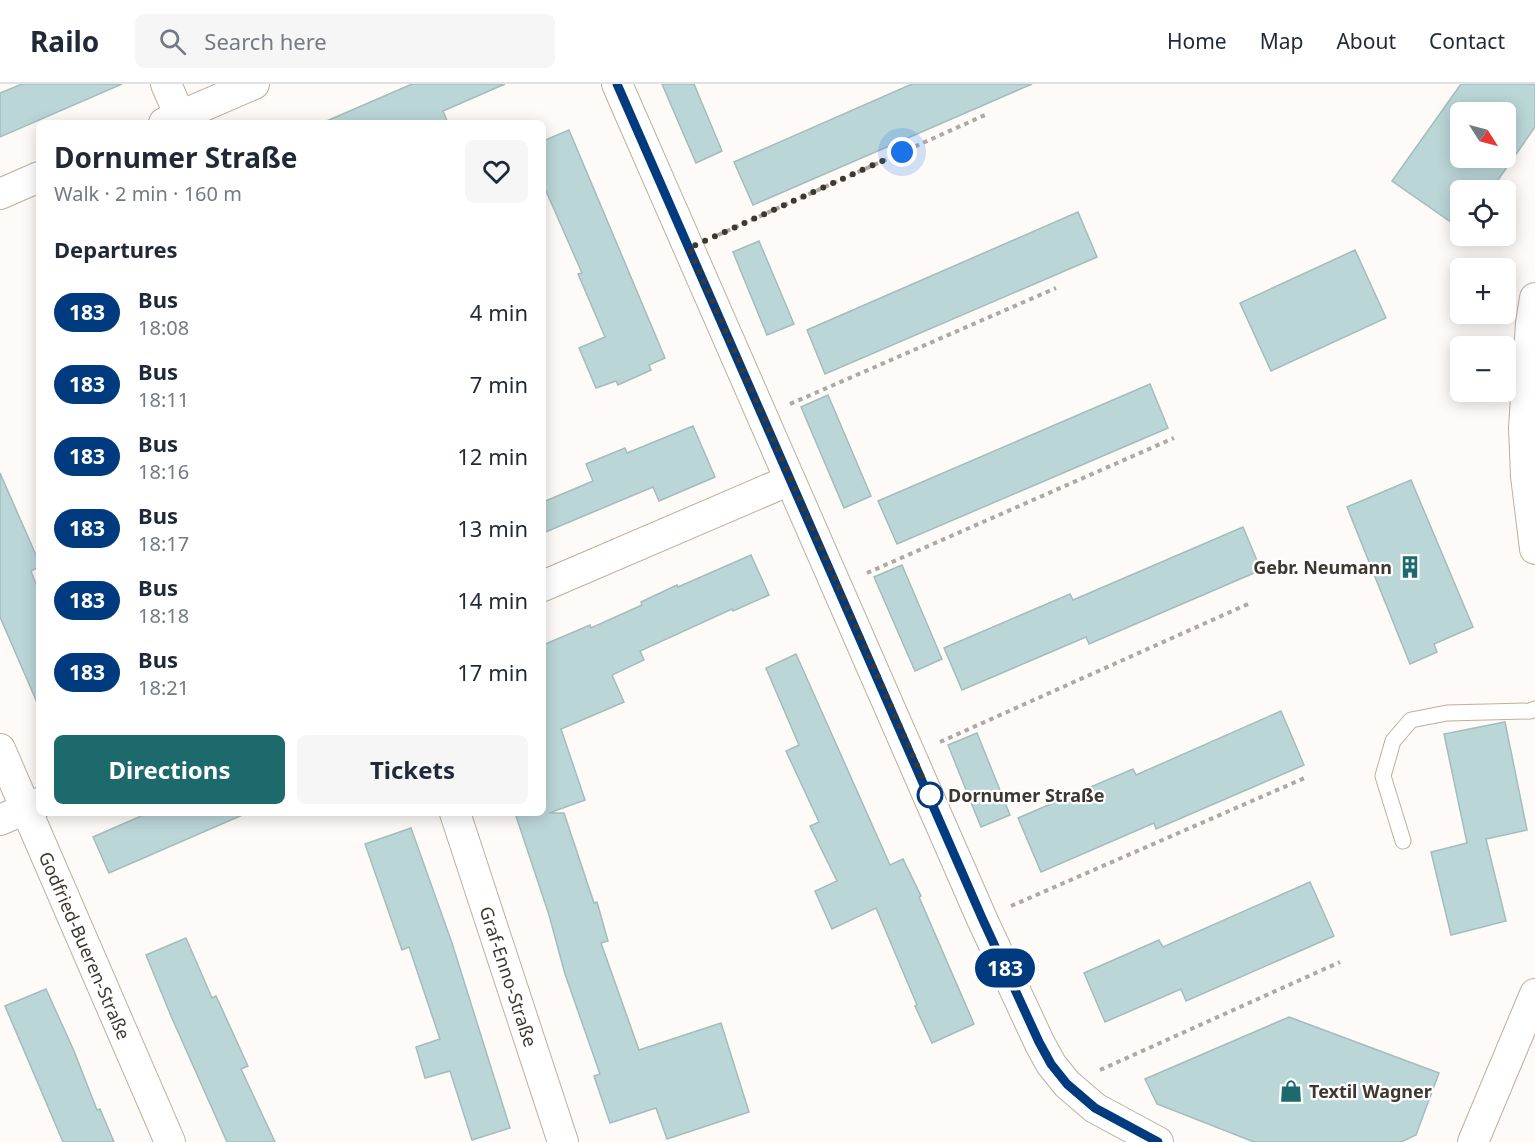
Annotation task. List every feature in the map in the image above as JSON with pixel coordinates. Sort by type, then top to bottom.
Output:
[{"type":"street","points":[[166,84],[176,120]]},
{"type":"street","points":[[178,120],[254,84]]},
{"type":"street","points":[[617,84],[982,918],[1039,1042],[1051,1064],[1067,1084],[1095,1108],[1158,1142]]},
{"type":"street","points":[[0,194],[36,178]]},
{"type":"street","points":[[1535,298],[1528,353],[1524,428],[1526,476],[1535,549]]},
{"type":"street","points":[[546,585],[790,480]]},
{"type":"street","name":"Godfried-Bueren-Straße","points":[[0,749],[22,810],[170,1142]]},
{"type":"street","name":"Graf-Enno-Straße","points":[[456,816],[563,1142]]},
{"type":"street","points":[[1473,1142],[1535,994]]},
{"type":"lane","points":[[1403,841],[1383,776],[1393,741],[1411,720],[1447,713],[1535,709]]},
{"type":"path","points":[[689,248],[985,115]]},
{"type":"path","points":[[762,416],[1056,288]]},
{"type":"path","points":[[837,586],[1174,438]]},
{"type":"path","points":[[912,755],[1248,604]]},
{"type":"path","points":[[982,918],[1307,777]]},
{"type":"path","points":[[1067,1084],[1340,962]]},
{"type":"building","points":[[22,84],[122,84],[0,137],[0,93]]},
{"type":"building","points":[[412,84],[505,84],[443,111],[447,120],[329,120]]},
{"type":"building","points":[[662,84],[694,84],[722,151],[696,163]]},
{"type":"building","points":[[912,84],[1032,84],[753,205],[734,162]]},
{"type":"building","points":[[1461,84],[1535,84],[1535,127],[1516,154],[1516,102],[1450,102],[1450,168],[1506,168],[1498,180],[1450,180],[1450,221],[1392,181]]},
{"type":"building","points":[[569,130],[665,358],[649,365],[651,370],[618,385],[616,381],[596,388],[579,348],[605,337],[578,274],[582,273],[546,191],[546,140]]},
{"type":"building","points":[[1078,212],[1097,257],[825,374],[807,330]]},
{"type":"building","points":[[759,241],[794,324],[767,335],[733,252]]},
{"type":"building","points":[[1355,250],[1386,318],[1271,371],[1240,303]]},
{"type":"building","points":[[1150,384],[1168,428],[897,544],[878,501]]},
{"type":"building","points":[[828,395],[871,496],[844,508],[801,407]]},
{"type":"building","points":[[693,426],[715,477],[659,501],[653,487],[546,532],[546,501],[593,481],[586,464],[625,448],[627,453]]},
{"type":"building","points":[[0,473],[36,555],[36,568],[31,571],[36,584],[36,700],[0,617]]},
{"type":"building","name":"Gebr. Neumann","points":[[1411,480],[1473,627],[1434,644],[1437,652],[1410,664],[1347,507]]},
{"type":"building","points":[[1243,527],[1261,570],[1089,644],[1086,637],[962,690],[944,648],[1070,594],[1073,600]]},
{"type":"building","points":[[751,555],[769,595],[733,611],[732,609],[640,651],[644,660],[612,675],[624,702],[561,729],[585,800],[549,813],[564,813],[594,903],[597,902],[608,941],[601,943],[639,1050],[721,1023],[749,1112],[667,1139],[656,1108],[610,1123],[594,1076],[600,1074],[565,974],[549,915],[516,816],[546,816],[546,644],[590,625],[591,628],[642,605],[641,602],[677,585],[678,587]]},
{"type":"building","points":[[902,565],[942,659],[915,671],[874,577]]},
{"type":"building","points":[[796,654],[890,865],[903,859],[921,896],[919,897],[974,1024],[932,1043],[876,908],[832,929],[815,891],[837,881],[810,826],[819,822],[786,751],[799,745],[766,668]]},
{"type":"building","points":[[1281,711],[1304,765],[1156,829],[1154,823],[1041,872],[1018,818],[1133,769],[1136,775]]},
{"type":"building","points":[[1505,722],[1527,830],[1486,839],[1506,921],[1451,935],[1431,852],[1467,843],[1444,734]]},
{"type":"building","points":[[977,733],[1010,815],[981,827],[948,745]]},
{"type":"building","points":[[141,816],[240,816],[109,873],[93,837]]},
{"type":"building","points":[[411,828],[452,943],[510,1128],[472,1140],[450,1071],[425,1078],[416,1047],[440,1039],[409,947],[402,950],[365,844]]},
{"type":"building","points":[[1310,882],[1334,936],[1186,1001],[1181,989],[1105,1022],[1084,973],[1159,940],[1163,947]]},
{"type":"building","points":[[186,938],[212,998],[216,996],[248,1066],[241,1069],[275,1142],[227,1142],[171,1016],[146,955]]},
{"type":"building","points":[[46,989],[97,1110],[100,1109],[114,1142],[63,1142],[5,1006]]},
{"type":"building","name":"Textil Wagner","points":[[1289,1017],[1439,1073],[1416,1135],[1401,1142],[1254,1142],[1157,1104],[1145,1079]]},
{"type":"bus line","name":"183","points":[[617,84],[808,523],[1039,1042],[1051,1064],[1079,1096],[1120,1123],[1158,1142]]},
{"type":"place","name":"Gebr. Neumann","points":[[1410,567]]},
{"type":"place","name":"Dornumer Straße","points":[[930,795]]},
{"type":"place","name":"Textil Wagner","points":[[1291,1091]]},
{"type":"route","points":[[902,152],[689,248],[930,795]]}]
